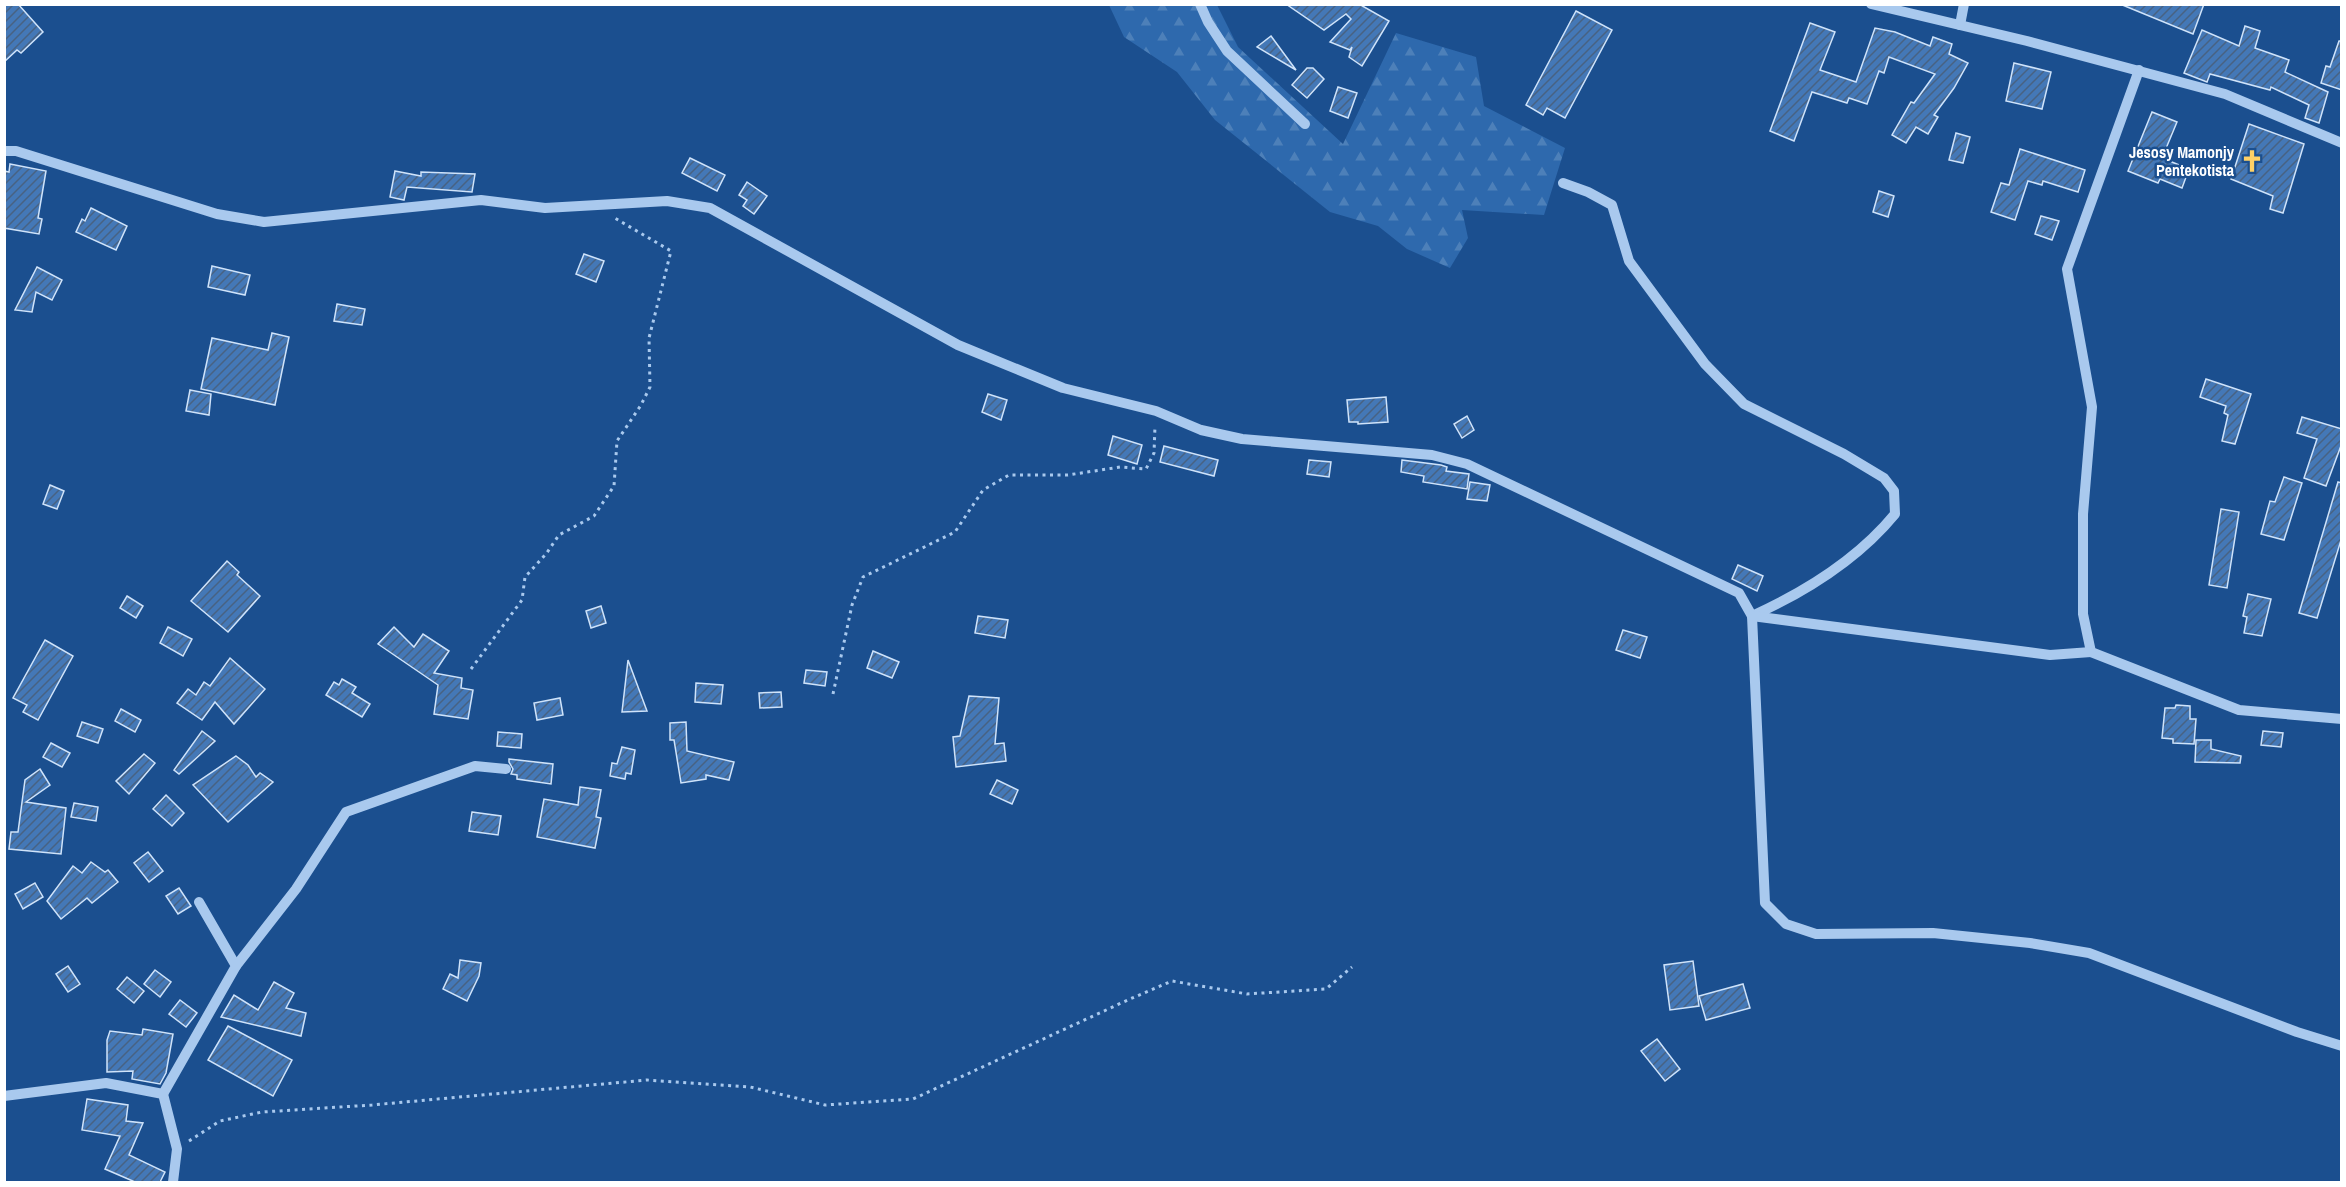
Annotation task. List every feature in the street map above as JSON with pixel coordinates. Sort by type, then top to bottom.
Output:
[{"type":"street","points":[[1200,4],[1208,22],[1227,51],[1305,124]]},
{"type":"street","points":[[1871,4],[2139,70],[2225,94],[2342,143]]},
{"type":"street","points":[[1960,25],[1964,4]]},
{"type":"street","points":[[2091,652],[2084,614],[2083,514],[2092,407],[2067,269],[2139,70]]},
{"type":"street","points":[[4,151],[16,151],[217,214],[264,222],[482,200],[545,208],[667,201],[710,208],[958,345],[1063,388],[1156,411],[1201,430],[1242,439],[1432,455],[1467,464],[1738,593],[1752,616],[1766,903],[1786,924],[1816,934],[1933,933],[2030,943],[2089,953],[2296,1032],[2342,1046]]},
{"type":"street","points":[[1563,183],[1588,192],[1612,205],[1629,261],[1705,364],[1744,404],[1844,454],[1884,478],[1894,491],[1895,514],[1876,537],[1803,591],[1752,616]]},
{"type":"street","points":[[1752,616],[2050,655],[2091,652],[2239,710],[2342,719]]},
{"type":"street","points":[[173,1182],[177,1149],[163,1094],[236,966],[296,889],[346,812],[475,766],[506,769]]},
{"type":"street","points":[[199,902],[236,966]]},
{"type":"street","points":[[4,1096],[106,1083],[163,1094]]},
{"type":"path","points":[[471,669],[522,600],[525,577],[546,555],[559,535],[594,516],[614,486],[616,441],[641,405],[650,387],[649,338],[671,251],[620,223],[598,205]]},
{"type":"path","points":[[833,694],[852,605],[863,577],[955,532],[983,490],[1009,475],[1068,475],[1120,467],[1146,469],[1155,453],[1156,411]]},
{"type":"path","points":[[177,1149],[220,1121],[262,1112],[372,1106],[647,1080],[750,1087],[825,1105],[914,1099],[1172,981],[1247,994],[1326,989],[1352,967]]},
{"type":"green space","points":[[1109,5],[1217,5],[1238,47],[1343,144],[1396,33],[1476,57],[1484,106],[1565,148],[1544,215],[1462,210],[1468,238],[1450,268],[1407,249],[1378,226],[1330,212],[1215,120],[1177,72],[1124,37]]},
{"type":"building","points":[[4,4],[18,4],[43,32],[21,53],[17,50],[4,62]]},
{"type":"building","points":[[1286,4],[1359,4],[1389,21],[1362,66],[1349,57],[1352,47],[1350,50],[1330,42],[1351,19],[1346,14],[1324,30]]},
{"type":"building","points":[[2120,4],[2204,4],[2193,34]]},
{"type":"building","points":[[1576,11],[1612,30],[1565,118],[1547,108],[1543,115],[1526,105]]},
{"type":"building","points":[[1810,23],[1835,32],[1820,70],[1856,82],[1875,28],[1895,32],[1930,46],[1933,37],[1952,44],[1949,54],[1968,63],[1954,88],[1934,115],[1938,117],[1928,134],[1916,127],[1906,143],[1892,135],[1911,102],[1914,103],[1935,74],[1889,57],[1884,73],[1879,71],[1867,104],[1849,98],[1847,103],[1812,92],[1794,141],[1770,131]]},
{"type":"building","points":[[2245,26],[2260,31],[2255,48],[2289,60],[2285,72],[2328,92],[2319,123],[2305,118],[2309,105],[2271,87],[2270,90],[2210,74],[2207,82],[2184,73],[2202,30],[2239,46]]},
{"type":"building","points":[[1271,36],[1296,70],[1257,47]]},
{"type":"building","points":[[2339,41],[2342,41],[2342,90],[2321,83],[2326,66],[2330,67]]},
{"type":"building","points":[[2014,63],[2051,72],[2042,109],[2006,101]]},
{"type":"building","points":[[1307,68],[1313,68],[1324,79],[1307,98],[1292,85]]},
{"type":"building","points":[[1338,87],[1357,93],[1348,118],[1330,111]]},
{"type":"building","points":[[2152,112],[2177,122],[2162,158],[2189,169],[2182,188],[2160,179],[2158,183],[2128,171]]},
{"type":"building","points":[[2249,124],[2304,144],[2283,213],[2270,209],[2273,196],[2231,179]]},
{"type":"building","points":[[1956,133],[1970,137],[1963,163],[1949,160]]},
{"type":"building","points":[[2020,149],[2085,170],[2078,192],[2043,181],[2042,185],[2028,181],[2015,220],[1991,212],[2001,183],[2009,185]]},
{"type":"building","points":[[690,158],[725,175],[717,191],[682,173]]},
{"type":"building","points":[[10,164],[46,171],[38,218],[42,219],[39,234],[4,228],[4,171],[9,172]]},
{"type":"building","points":[[395,171],[421,176],[421,172],[475,174],[472,192],[407,187],[404,200],[390,197]]},
{"type":"building","points":[[747,182],[767,196],[754,214],[743,206],[747,200],[739,195]]},
{"type":"building","points":[[1879,191],[1894,196],[1888,217],[1873,212]]},
{"type":"building","points":[[91,208],[127,226],[116,250],[76,232],[82,219],[85,221]]},
{"type":"building","points":[[2041,216],[2059,221],[2052,240],[2035,234]]},
{"type":"building","points":[[584,254],[604,261],[596,282],[576,274]]},
{"type":"building","points":[[212,266],[250,275],[245,295],[208,287]]},
{"type":"building","points":[[37,267],[62,280],[52,300],[36,292],[32,312],[15,310]]},
{"type":"building","points":[[337,304],[365,309],[362,325],[334,321]]},
{"type":"building","points":[[272,333],[289,337],[275,405],[201,389],[212,338],[268,350]]},
{"type":"building","points":[[2206,379],[2251,394],[2235,444],[2222,441],[2228,415],[2224,413],[2226,406],[2200,397]]},
{"type":"building","points":[[190,390],[211,394],[209,415],[186,411]]},
{"type":"building","points":[[988,394],[1007,400],[1001,420],[982,412]]},
{"type":"building","points":[[1386,397],[1388,422],[1358,424],[1358,422],[1349,422],[1347,400]]},
{"type":"building","points":[[1467,416],[1474,430],[1462,438],[1454,424]]},
{"type":"building","points":[[2302,417],[2342,429],[2342,443],[2326,486],[2304,478],[2317,439],[2297,433]]},
{"type":"building","points":[[1113,436],[1142,445],[1137,464],[1108,455]]},
{"type":"building","points":[[1164,446],[1218,460],[1214,476],[1160,462]]},
{"type":"building","points":[[1309,460],[1331,462],[1329,477],[1307,474]]},
{"type":"building","points":[[1402,460],[1441,465],[1447,467],[1446,471],[1469,474],[1467,489],[1423,482],[1424,476],[1401,472]]},
{"type":"building","points":[[2284,477],[2302,483],[2284,540],[2261,534],[2270,501],[2275,502]]},
{"type":"building","points":[[1470,482],[1490,485],[1487,501],[1467,499]]},
{"type":"building","points":[[2338,482],[2342,483],[2342,537],[2317,618],[2299,613]]},
{"type":"building","points":[[50,485],[64,491],[57,509],[43,504]]},
{"type":"building","points":[[2221,509],[2239,512],[2227,588],[2209,585]]},
{"type":"building","points":[[227,561],[239,572],[237,575],[260,596],[228,632],[191,601]]},
{"type":"building","points":[[1738,565],[1763,576],[1757,591],[1732,579]]},
{"type":"building","points":[[2248,594],[2271,599],[2262,636],[2244,633],[2247,617],[2243,616]]},
{"type":"building","points":[[127,596],[143,606],[136,618],[120,608]]},
{"type":"building","points":[[601,606],[606,623],[591,628],[586,611]]},
{"type":"building","points":[[978,616],[1008,620],[1005,638],[975,633]]},
{"type":"building","points":[[168,627],[192,639],[183,656],[160,643]]},
{"type":"building","points":[[394,627],[414,647],[423,634],[449,651],[434,673],[462,678],[461,688],[473,690],[468,719],[434,714],[438,685],[378,644]]},
{"type":"building","points":[[1623,630],[1647,637],[1640,658],[1616,650]]},
{"type":"building","points":[[45,640],[73,656],[38,720],[23,712],[27,705],[13,698]]},
{"type":"building","points":[[873,651],[899,662],[892,678],[867,668]]},
{"type":"building","points":[[230,658],[265,689],[234,724],[215,702],[202,720],[177,703],[188,689],[196,695],[204,682],[210,686]]},
{"type":"building","points":[[628,660],[647,711],[622,712]]},
{"type":"building","points":[[806,670],[827,672],[825,686],[804,683]]},
{"type":"building","points":[[342,679],[356,687],[352,693],[370,704],[362,717],[326,695],[334,682],[339,685]]},
{"type":"building","points":[[696,683],[723,685],[721,704],[695,702]]},
{"type":"building","points":[[781,692],[782,707],[760,708],[759,693]]},
{"type":"building","points":[[969,696],[999,698],[995,744],[1004,743],[1006,761],[956,767],[953,737],[960,736]]},
{"type":"building","points":[[560,698],[563,715],[537,720],[534,703]]},
{"type":"building","points":[[2176,705],[2190,706],[2190,719],[2196,719],[2194,744],[2173,743],[2173,739],[2162,738],[2165,708],[2175,708]]},
{"type":"building","points":[[121,709],[141,720],[135,732],[115,721]]},
{"type":"building","points":[[82,722],[103,729],[98,743],[77,736]]},
{"type":"building","points":[[686,722],[687,751],[734,762],[729,780],[706,775],[706,779],[681,783],[674,740],[670,740],[670,723]]},
{"type":"building","points":[[202,731],[215,741],[179,774],[174,770]]},
{"type":"building","points":[[2263,731],[2283,733],[2281,747],[2261,745]]},
{"type":"building","points":[[498,732],[522,734],[521,748],[497,746]]},
{"type":"building","points":[[2196,740],[2211,740],[2211,749],[2241,756],[2240,763],[2195,762]]},
{"type":"building","points":[[51,743],[70,753],[62,767],[43,757]]},
{"type":"building","points":[[622,747],[635,750],[631,774],[626,773],[625,779],[610,776],[612,763],[617,764]]},
{"type":"building","points":[[144,754],[155,763],[129,794],[116,781]]},
{"type":"building","points":[[236,756],[248,765],[256,777],[260,773],[273,782],[228,822],[193,785]]},
{"type":"building","points":[[509,759],[553,764],[551,784],[517,779],[517,775],[511,774],[513,769]]},
{"type":"building","points":[[40,769],[50,785],[26,802],[66,808],[61,854],[9,849],[11,832],[18,832],[25,780]]},
{"type":"building","points":[[997,780],[1018,790],[1012,804],[990,794]]},
{"type":"building","points":[[580,787],[601,790],[596,817],[601,818],[595,848],[537,837],[544,799],[578,805]]},
{"type":"building","points":[[166,795],[184,813],[172,826],[153,809]]},
{"type":"building","points":[[74,803],[98,807],[96,821],[71,817]]},
{"type":"building","points":[[472,812],[501,816],[498,835],[469,831]]},
{"type":"building","points":[[148,852],[163,871],[149,882],[134,863]]},
{"type":"building","points":[[91,862],[105,872],[108,870],[118,882],[92,903],[87,898],[61,919],[47,901],[73,866],[82,873]]},
{"type":"building","points":[[35,883],[43,897],[23,909],[15,894]]},
{"type":"building","points":[[179,888],[191,906],[178,914],[166,896]]},
{"type":"building","points":[[460,960],[481,963],[479,976],[467,1001],[443,989],[450,974],[458,978]]},
{"type":"building","points":[[1693,961],[1699,1006],[1670,1010],[1664,965]]},
{"type":"building","points":[[68,966],[80,984],[68,992],[56,974]]},
{"type":"building","points":[[155,970],[171,982],[160,997],[144,984]]},
{"type":"building","points":[[127,977],[144,991],[134,1003],[117,989]]},
{"type":"building","points":[[274,982],[294,993],[286,1008],[306,1013],[301,1036],[221,1017],[234,995],[258,1010]]},
{"type":"building","points":[[1743,984],[1750,1008],[1706,1020],[1699,996]]},
{"type":"building","points":[[180,1000],[197,1013],[186,1027],[169,1014]]},
{"type":"building","points":[[228,1026],[292,1060],[273,1096],[208,1060]]},
{"type":"building","points":[[143,1029],[173,1034],[166,1073],[160,1084],[132,1079],[133,1071],[107,1072],[107,1040],[110,1031],[142,1035]]},
{"type":"building","points":[[1657,1039],[1680,1069],[1665,1081],[1641,1051]]},
{"type":"building","points":[[87,1099],[128,1105],[126,1121],[143,1123],[129,1155],[165,1172],[160,1182],[135,1182],[105,1169],[120,1136],[82,1130]]},
{"type":"place","name":"Jesosy Mamonjy Pentekotista","points":[[2252,161]]}]
